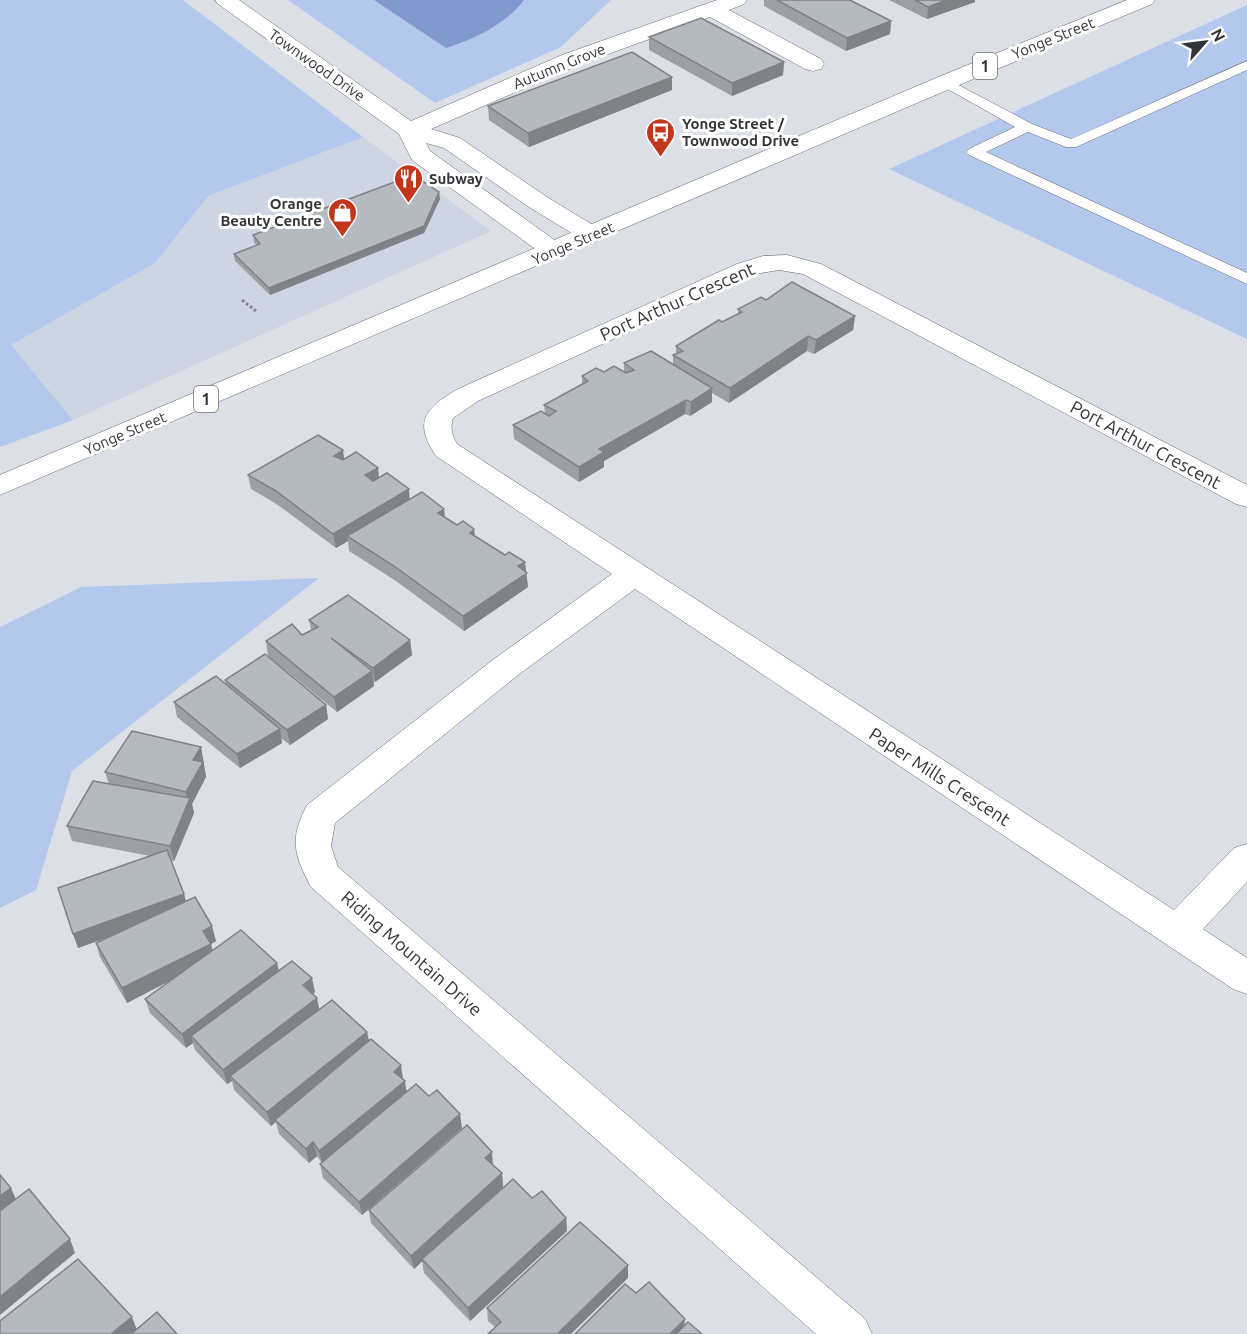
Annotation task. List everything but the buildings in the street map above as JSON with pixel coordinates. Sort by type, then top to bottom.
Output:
[{"type":"street","name":"Townwood Drive","points":[[225,0],[409,130],[452,143],[538,202],[592,235]]},
{"type":"street","name":"Autumn Grove","points":[[409,130],[570,60],[737,0]]},
{"type":"street","name":"Yonge Street","points":[[0,486],[944,83],[1145,0]]},
{"type":"street","points":[[712,9],[813,64]]},
{"type":"street","name":"Townwood Drive","points":[[409,130],[420,154],[554,251]]},
{"type":"street","name":"Port Arthur Crescent","points":[[634,573],[446,450],[438,438],[436,426],[439,415],[451,404],[468,395],[746,269],[772,262],[797,263],[812,269],[1247,497]]},
{"type":"street","name":"Paper Mills Crescent","points":[[634,573],[1247,978]]},
{"type":"street","name":"Riding Mountain Drive","points":[[634,573],[506,667],[320,814],[313,831],[312,855],[324,877],[849,1334]]},
{"type":"street","points":[[1177,932],[1247,858]]},
{"type":"lane","points":[[944,83],[1027,126],[1071,144],[1247,65]]},
{"type":"lane","points":[[1027,126],[974,152],[1247,279]]},
{"type":"path","points":[[242,300],[256,311]]},
{"type":"shaded area","points":[[0,0],[183,0],[363,137],[208,196],[155,263],[11,345],[73,420],[0,447]]},
{"type":"shaded area","points":[[288,0],[611,0],[561,47],[435,103]]},
{"type":"shaded area","points":[[374,0],[524,0],[509,16],[489,30],[446,48]]},
{"type":"shaded area","points":[[1247,5],[1247,339],[889,169]]},
{"type":"shaded area","points":[[363,137],[491,231],[73,420],[11,345],[155,263],[208,196]]},
{"type":"shaded area","points":[[319,578],[72,771],[36,890],[0,908],[0,627],[81,587]]},
{"type":"place","name":"Yonge Street / Townwood Drive","points":[[661,158]]},
{"type":"place","name":"Subway","points":[[408,204]]},
{"type":"place","name":"Orange Beauty Centre","points":[[343,238]]}]
